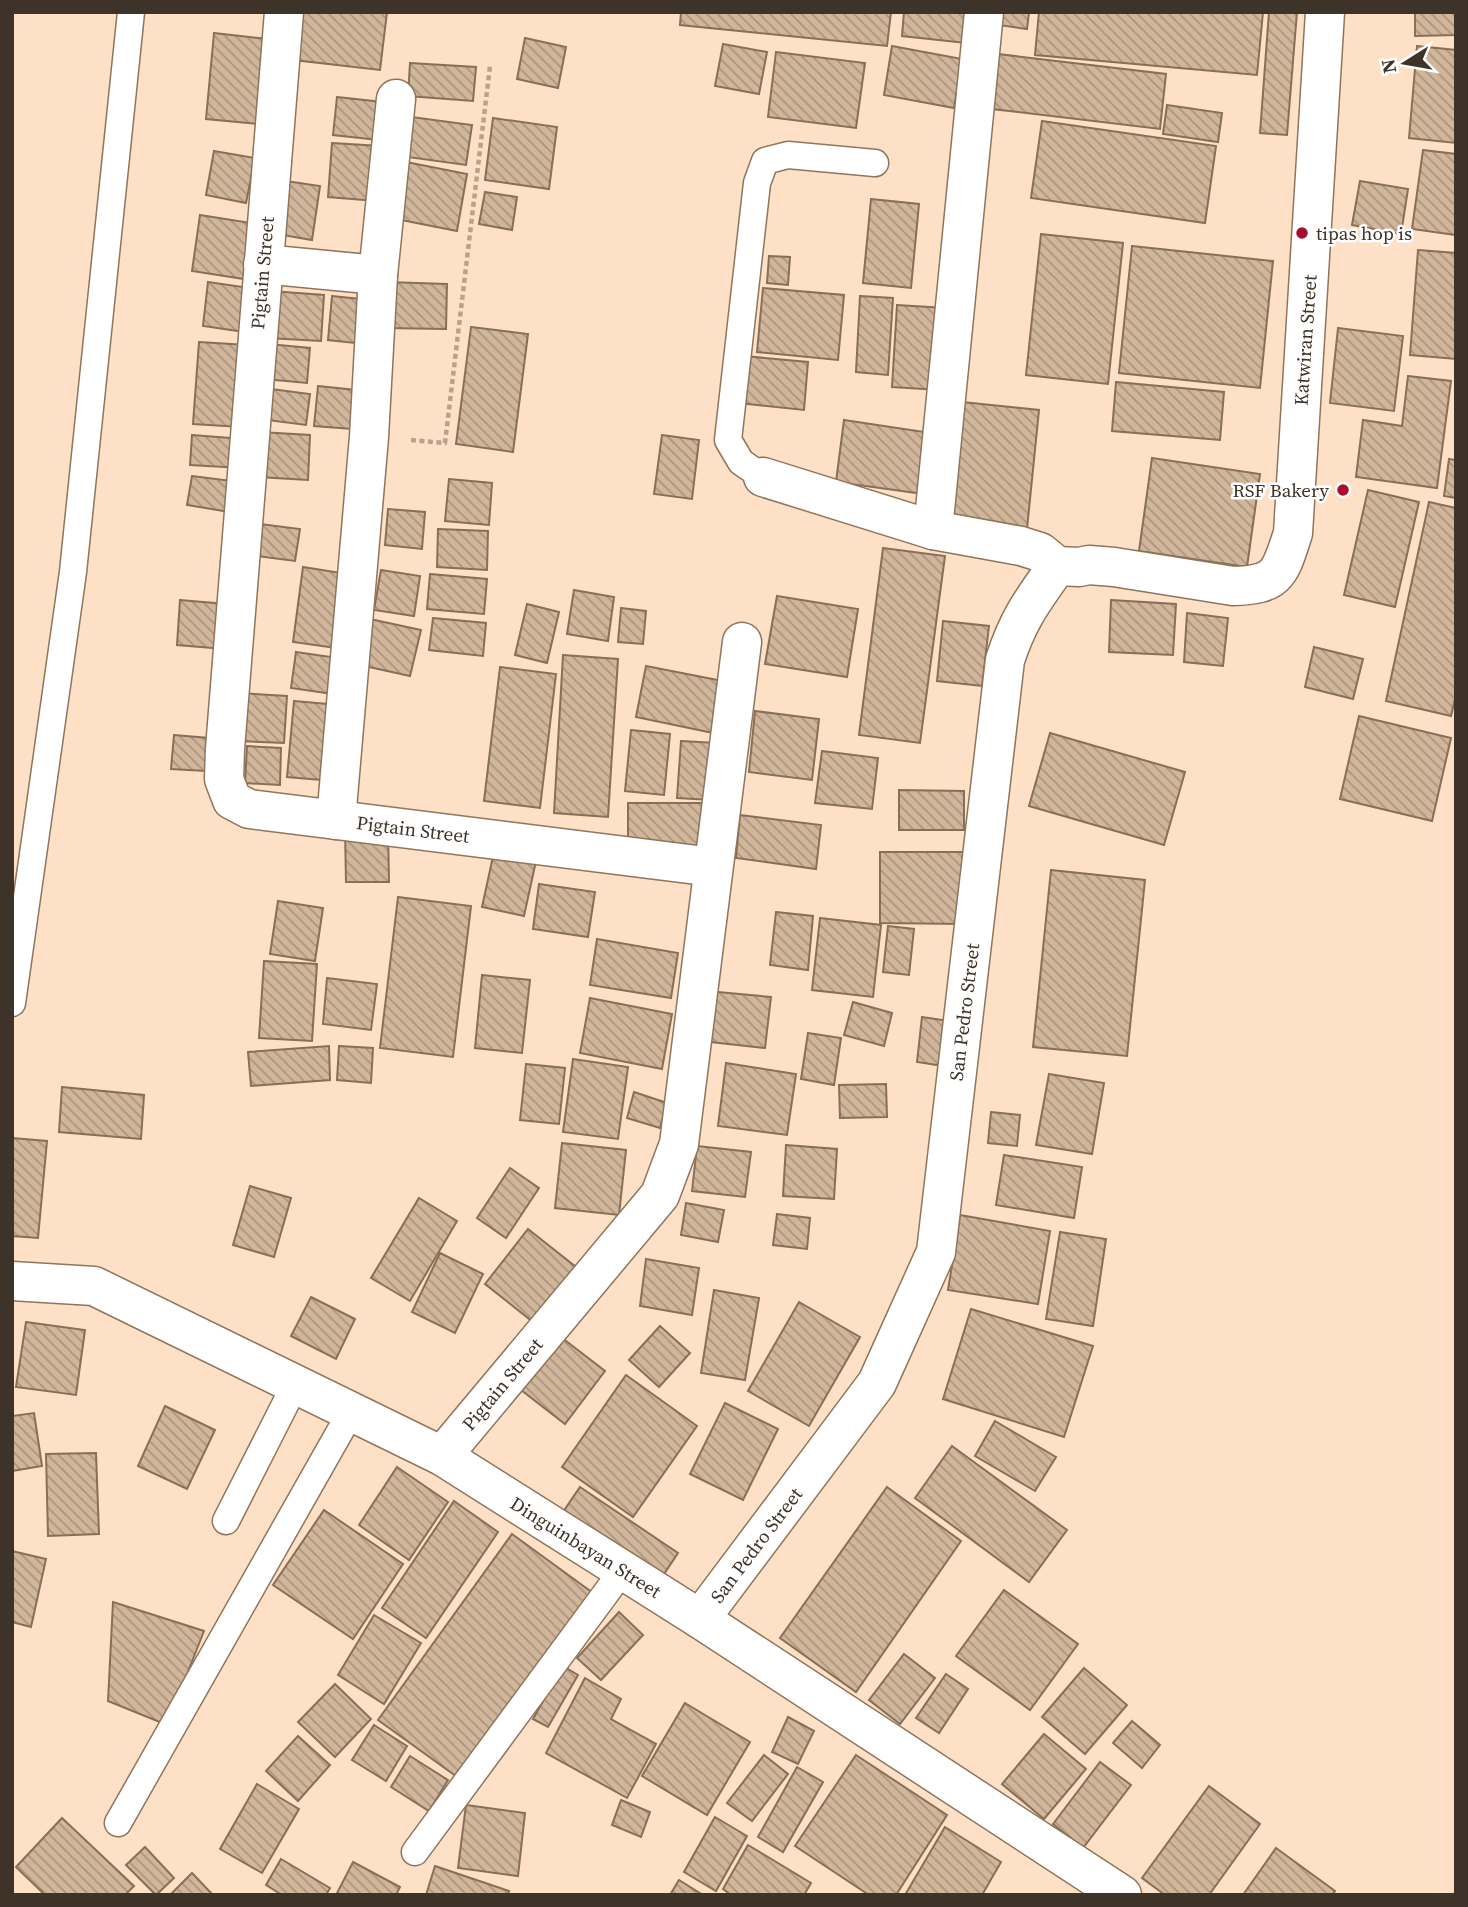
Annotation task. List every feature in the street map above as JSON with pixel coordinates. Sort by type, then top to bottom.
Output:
[{"type":"street","name":"Pigtain Street","points":[[284,12],[224,779],[232,800],[249,809],[713,867],[679,1144],[660,1195],[442,1456]]},
{"type":"street","points":[[933,530],[984,12]]},
{"type":"street","name":"Katwiran Street","points":[[1058,566],[1114,567],[1233,586],[1251,586],[1272,579],[1282,567],[1293,533],[1325,12]]},
{"type":"street","points":[[336,820],[369,437],[379,275],[396,99]]},
{"type":"street","points":[[263,264],[379,275]]},
{"type":"street","points":[[763,477],[933,530],[1021,546],[1040,552],[1058,566]]},
{"type":"street","name":"San Pedro Street","points":[[700,1619],[877,1383],[936,1252],[1005,660],[1014,630],[1058,566]]},
{"type":"street","points":[[713,867],[742,642]]},
{"type":"street","name":"Dinguinbayan Street","points":[[12,1281],[94,1286],[442,1456],[700,1619],[1122,1895]]},
{"type":"lane","points":[[12,1003],[73,572],[131,12]]},
{"type":"lane","points":[[763,477],[741,462],[728,440],[757,183],[765,161],[788,155],[875,163]]},
{"type":"lane","points":[[226,1521],[295,1385]]},
{"type":"lane","points":[[118,1823],[351,1412]]},
{"type":"lane","points":[[415,1853],[623,1570]]},
{"type":"path","points":[[369,437],[445,443],[490,66]]},
{"type":"building","points":[[300,12],[387,12],[380,70],[294,60]]},
{"type":"building","points":[[681,12],[891,12],[887,46],[680,25]]},
{"type":"building","points":[[904,12],[978,12],[975,44],[902,36]]},
{"type":"building","points":[[994,12],[1029,12],[1027,29],[992,24]]},
{"type":"building","points":[[1039,12],[1263,12],[1257,75],[1035,55]]},
{"type":"building","points":[[1269,12],[1297,12],[1287,135],[1260,133]]},
{"type":"building","points":[[1415,12],[1456,12],[1456,35],[1415,36]]},
{"type":"building","points":[[214,33],[268,39],[259,124],[206,119]]},
{"type":"building","points":[[525,38],[566,47],[558,88],[517,79]]},
{"type":"building","points":[[723,44],[767,52],[759,94],[715,86]]},
{"type":"building","points":[[892,46],[962,59],[954,108],[884,95]]},
{"type":"building","points":[[1417,46],[1456,50],[1456,143],[1409,138]]},
{"type":"building","points":[[776,52],[865,63],[856,128],[768,117]]},
{"type":"building","points":[[998,54],[1166,74],[1160,129],[992,109]]},
{"type":"building","points":[[410,63],[476,67],[473,101],[408,96]]},
{"type":"building","points":[[337,97],[382,102],[378,140],[333,135]]},
{"type":"building","points":[[1167,105],[1222,113],[1218,142],[1163,134]]},
{"type":"building","points":[[404,116],[472,125],[466,165],[400,156]]},
{"type":"building","points":[[493,118],[557,127],[549,189],[485,180]]},
{"type":"building","points":[[1042,121],[1216,146],[1205,223],[1031,198]]},
{"type":"building","points":[[332,143],[380,146],[376,201],[328,197]]},
{"type":"building","points":[[1423,150],[1456,154],[1456,235],[1412,229]]},
{"type":"building","points":[[214,151],[255,158],[246,203],[206,195]]},
{"type":"building","points":[[401,161],[467,174],[457,231],[391,218]]},
{"type":"building","points":[[279,180],[320,186],[312,240],[271,233]]},
{"type":"building","points":[[1360,181],[1408,189],[1401,234],[1352,225]]},
{"type":"building","points":[[485,192],[517,197],[512,230],[479,224]]},
{"type":"building","points":[[871,199],[919,204],[911,288],[863,283]]},
{"type":"building","points":[[200,215],[251,223],[244,279],[192,271]]},
{"type":"building","points":[[1041,234],[1123,243],[1108,384],[1026,375]]},
{"type":"building","points":[[1132,246],[1273,261],[1260,388],[1119,373]]},
{"type":"building","points":[[1418,250],[1456,253],[1456,359],[1410,355]]},
{"type":"building","points":[[769,256],[790,257],[788,285],[767,283]]},
{"type":"building","points":[[208,282],[250,288],[245,332],[203,326]]},
{"type":"building","points":[[386,282],[447,284],[446,329],[385,328]]},
{"type":"building","points":[[763,288],[844,295],[838,360],[757,352]]},
{"type":"building","points":[[271,291],[324,295],[321,341],[268,338]]},
{"type":"building","points":[[332,296],[360,299],[355,343],[328,340]]},
{"type":"building","points":[[860,296],[893,298],[888,375],[856,372]]},
{"type":"building","points":[[897,305],[945,308],[940,390],[892,387]]},
{"type":"building","points":[[471,327],[528,334],[513,452],[456,444]]},
{"type":"building","points":[[1338,328],[1403,336],[1394,411],[1330,403]]},
{"type":"building","points":[[199,342],[247,345],[241,427],[193,424]]},
{"type":"building","points":[[268,344],[310,348],[307,383],[265,379]]},
{"type":"building","points":[[744,356],[808,362],[804,410],[739,403]]},
{"type":"building","points":[[1408,376],[1451,381],[1437,488],[1356,477],[1363,420],[1402,426]]},
{"type":"building","points":[[1116,382],[1224,392],[1220,440],[1112,431]]},
{"type":"building","points":[[318,386],[356,390],[352,429],[314,426]]},
{"type":"building","points":[[271,389],[310,394],[306,425],[267,420]]},
{"type":"building","points":[[962,402],[1039,410],[1027,529],[950,521]]},
{"type":"building","points":[[844,420],[931,433],[924,494],[836,482]]},
{"type":"building","points":[[260,432],[310,435],[308,480],[258,477]]},
{"type":"building","points":[[192,435],[243,439],[242,468],[190,465]]},
{"type":"building","points":[[662,435],[699,440],[692,499],[654,494]]},
{"type":"building","points":[[1152,458],[1260,474],[1247,567],[1139,551]]},
{"type":"building","points":[[1449,459],[1456,460],[1456,498],[1444,496]]},
{"type":"building","points":[[192,476],[240,482],[236,513],[187,505]]},
{"type":"building","points":[[449,479],[492,483],[489,525],[445,521]]},
{"type":"building","points":[[1368,490],[1419,502],[1395,607],[1344,595]]},
{"type":"building","points":[[1429,502],[1456,508],[1456,695],[1451,716],[1386,701]]},
{"type":"building","points":[[388,509],[425,512],[422,549],[385,545]]},
{"type":"building","points":[[260,524],[300,529],[295,561],[256,556]]},
{"type":"building","points":[[438,529],[488,531],[487,570],[437,567]]},
{"type":"building","points":[[883,548],[945,556],[920,743],[859,735]]},
{"type":"building","points":[[303,567],[354,575],[344,649],[293,642]]},
{"type":"building","points":[[381,570],[420,576],[414,616],[374,610]]},
{"type":"building","points":[[430,574],[487,579],[484,614],[427,609]]},
{"type":"building","points":[[574,590],[614,597],[608,641],[567,634]]},
{"type":"building","points":[[777,596],[858,609],[847,677],[765,664]]},
{"type":"building","points":[[180,600],[226,604],[224,649],[177,645]]},
{"type":"building","points":[[1111,600],[1176,604],[1173,655],[1109,652]]},
{"type":"building","points":[[527,604],[559,612],[547,663],[515,655]]},
{"type":"building","points":[[621,608],[646,611],[643,644],[618,642]]},
{"type":"building","points":[[1187,613],[1228,618],[1223,666],[1184,662]]},
{"type":"building","points":[[433,618],[486,623],[483,656],[429,650]]},
{"type":"building","points":[[370,619],[421,630],[410,676],[360,665]]},
{"type":"building","points":[[943,621],[989,626],[982,686],[937,681]]},
{"type":"building","points":[[1314,647],[1363,659],[1353,699],[1305,687]]},
{"type":"building","points":[[296,652],[345,659],[340,695],[291,688]]},
{"type":"building","points":[[563,655],[618,659],[608,817],[554,813]]},
{"type":"building","points":[[646,666],[728,682],[718,734],[636,717]]},
{"type":"building","points":[[500,667],[556,674],[540,808],[484,801]]},
{"type":"building","points":[[239,693],[287,696],[284,743],[237,741]]},
{"type":"building","points":[[294,701],[339,705],[333,781],[287,777]]},
{"type":"building","points":[[755,711],[819,719],[812,780],[749,772]]},
{"type":"building","points":[[1359,716],[1451,738],[1432,821],[1340,799]]},
{"type":"building","points":[[631,730],[670,734],[664,795],[625,791]]},
{"type":"building","points":[[1050,733],[1185,772],[1164,845],[1029,806]]},
{"type":"building","points":[[174,735],[209,738],[206,771],[171,769]]},
{"type":"building","points":[[681,741],[716,743],[712,800],[677,798]]},
{"type":"building","points":[[247,746],[281,748],[280,785],[245,783]]},
{"type":"building","points":[[822,751],[878,758],[872,809],[815,803]]},
{"type":"building","points":[[899,790],[964,791],[964,830],[899,830]]},
{"type":"building","points":[[628,803],[704,803],[704,849],[628,849]]},
{"type":"building","points":[[740,815],[821,825],[816,869],[736,858]]},
{"type":"building","points":[[345,829],[388,829],[389,882],[346,882]]},
{"type":"building","points":[[494,852],[536,861],[524,916],[482,907]]},
{"type":"building","points":[[880,852],[963,852],[963,924],[880,923]]},
{"type":"building","points":[[1051,870],[1145,880],[1127,1056],[1033,1047]]},
{"type":"building","points":[[539,884],[595,892],[588,937],[533,929]]},
{"type":"building","points":[[398,897],[471,906],[453,1057],[380,1048]]},
{"type":"building","points":[[278,901],[323,908],[315,961],[270,954]]},
{"type":"building","points":[[776,912],[813,916],[808,970],[770,965]]},
{"type":"building","points":[[820,918],[881,925],[873,997],[812,990]]},
{"type":"building","points":[[888,926],[914,929],[909,975],[883,972]]},
{"type":"building","points":[[597,939],[678,953],[671,998],[590,985]]},
{"type":"building","points":[[264,961],[317,964],[312,1041],[259,1038]]},
{"type":"building","points":[[482,975],[530,980],[522,1053],[475,1048]]},
{"type":"building","points":[[327,978],[377,984],[371,1030],[323,1024]]},
{"type":"building","points":[[707,991],[771,997],[765,1048],[702,1041]]},
{"type":"building","points":[[590,998],[672,1014],[662,1069],[580,1053]]},
{"type":"building","points":[[853,1002],[892,1013],[884,1046],[844,1035]]},
{"type":"building","points":[[922,1017],[956,1022],[950,1067],[917,1062]]},
{"type":"building","points":[[808,1033],[841,1038],[834,1085],[801,1079]]},
{"type":"building","points":[[329,1046],[330,1080],[251,1086],[248,1052]]},
{"type":"building","points":[[339,1046],[373,1048],[371,1083],[337,1080]]},
{"type":"building","points":[[573,1059],[628,1067],[618,1139],[563,1132]]},
{"type":"building","points":[[726,1063],[796,1074],[787,1135],[718,1126]]},
{"type":"building","points":[[526,1064],[565,1068],[559,1124],[520,1120]]},
{"type":"building","points":[[1049,1074],[1104,1083],[1092,1154],[1036,1145]]},
{"type":"building","points":[[886,1084],[887,1117],[840,1118],[839,1085]]},
{"type":"building","points":[[62,1087],[144,1095],[141,1139],[59,1132]]},
{"type":"building","points":[[634,1092],[667,1103],[660,1128],[627,1118]]},
{"type":"building","points":[[991,1112],[1020,1115],[1017,1146],[988,1143]]},
{"type":"building","points":[[12,1138],[47,1141],[38,1238],[12,1236]]},
{"type":"building","points":[[562,1143],[626,1150],[619,1215],[555,1208]]},
{"type":"building","points":[[786,1145],[837,1149],[834,1199],[783,1196]]},
{"type":"building","points":[[697,1146],[751,1152],[745,1197],[692,1191]]},
{"type":"building","points":[[1004,1155],[1082,1167],[1074,1218],[996,1205]]},
{"type":"building","points":[[510,1168],[539,1188],[506,1238],[477,1218]]},
{"type":"building","points":[[250,1186],[291,1198],[274,1257],[233,1245]]},
{"type":"building","points":[[419,1198],[457,1221],[410,1301],[371,1278]]},
{"type":"building","points":[[686,1203],[724,1210],[718,1242],[681,1235]]},
{"type":"building","points":[[777,1214],[810,1218],[807,1249],[773,1245]]},
{"type":"building","points":[[960,1215],[1050,1231],[1038,1304],[948,1290]]},
{"type":"building","points":[[528,1229],[576,1267],[533,1322],[485,1284]]},
{"type":"building","points":[[1060,1232],[1106,1239],[1093,1326],[1046,1319]]},
{"type":"building","points":[[440,1253],[483,1274],[455,1333],[412,1312]]},
{"type":"building","points":[[646,1259],[699,1268],[692,1315],[640,1306]]},
{"type":"building","points":[[714,1290],[759,1298],[745,1380],[701,1373]]},
{"type":"building","points":[[311,1297],[355,1319],[336,1359],[291,1336]]},
{"type":"building","points":[[799,1302],[860,1337],[809,1426],[748,1391]]},
{"type":"building","points":[[971,1309],[1093,1346],[1064,1437],[943,1399]]},
{"type":"building","points":[[26,1322],[85,1330],[76,1395],[16,1387]]},
{"type":"building","points":[[660,1326],[690,1353],[659,1387],[629,1360]]},
{"type":"building","points":[[557,1334],[605,1371],[565,1424],[516,1386]]},
{"type":"building","points":[[626,1375],[697,1426],[633,1517],[562,1467]]},
{"type":"building","points":[[725,1403],[778,1429],[743,1500],[690,1474]]},
{"type":"building","points":[[165,1406],[215,1430],[187,1489],[138,1466]]},
{"type":"building","points":[[34,1413],[42,1466],[12,1471],[12,1416]]},
{"type":"building","points":[[995,1421],[1056,1457],[1035,1491],[975,1456]]},
{"type":"building","points":[[952,1446],[1067,1530],[1029,1582],[915,1498]]},
{"type":"building","points":[[96,1453],[99,1534],[48,1536],[46,1454]]},
{"type":"building","points":[[397,1467],[448,1502],[409,1560],[359,1525]]},
{"type":"building","points":[[580,1487],[678,1553],[660,1580],[563,1512]]},
{"type":"building","points":[[887,1487],[961,1541],[856,1692],[780,1638]]},
{"type":"building","points":[[454,1501],[498,1532],[426,1638],[382,1608]]},
{"type":"building","points":[[324,1510],[403,1564],[353,1639],[273,1585]]},
{"type":"building","points":[[512,1534],[593,1593],[460,1779],[378,1720]]},
{"type":"building","points":[[12,1551],[46,1559],[31,1627],[12,1622]]},
{"type":"building","points":[[1004,1590],[1078,1644],[1030,1710],[956,1656]]},
{"type":"building","points":[[113,1602],[204,1631],[167,1725],[108,1701]]},
{"type":"building","points":[[619,1612],[643,1635],[601,1680],[577,1658]]},
{"type":"building","points":[[374,1615],[421,1643],[384,1704],[338,1675]]},
{"type":"building","points":[[904,1654],[935,1678],[900,1724],[869,1700]]},
{"type":"building","points":[[563,1666],[578,1675],[548,1727],[533,1719]]},
{"type":"building","points":[[1084,1668],[1127,1705],[1085,1754],[1042,1717]]},
{"type":"building","points":[[946,1674],[968,1689],[939,1733],[916,1718]]},
{"type":"building","points":[[585,1678],[621,1699],[611,1719],[656,1744],[627,1798],[546,1753]]},
{"type":"building","points":[[335,1684],[371,1719],[335,1757],[298,1722]]},
{"type":"building","points":[[685,1703],[750,1742],[707,1815],[642,1776]]},
{"type":"building","points":[[788,1717],[814,1731],[798,1764],[772,1752]]},
{"type":"building","points":[[1132,1721],[1160,1745],[1142,1768],[1113,1743]]},
{"type":"building","points":[[374,1725],[407,1746],[386,1781],[352,1760]]},
{"type":"building","points":[[1044,1734],[1086,1769],[1044,1819],[1002,1784]]},
{"type":"building","points":[[298,1736],[330,1765],[298,1801],[266,1771]]},
{"type":"building","points":[[764,1755],[788,1774],[752,1821],[727,1803]]},
{"type":"building","points":[[856,1755],[947,1815],[896,1895],[869,1895],[795,1846]]},
{"type":"building","points":[[410,1756],[448,1780],[429,1811],[391,1787]]},
{"type":"building","points":[[1100,1762],[1131,1785],[1083,1848],[1053,1824]]},
{"type":"building","points":[[797,1767],[823,1782],[783,1852],[758,1837]]},
{"type":"building","points":[[257,1784],[299,1809],[262,1873],[220,1849]]},
{"type":"building","points":[[1209,1786],[1260,1824],[1209,1895],[1165,1895],[1142,1878]]},
{"type":"building","points":[[621,1800],[650,1812],[641,1837],[612,1825]]},
{"type":"building","points":[[466,1805],[525,1813],[518,1876],[458,1868]]},
{"type":"building","points":[[715,1817],[747,1836],[716,1891],[684,1872]]},
{"type":"building","points":[[62,1818],[134,1886],[125,1895],[45,1895],[16,1867]]},
{"type":"building","points":[[945,1827],[1001,1862],[982,1895],[905,1895]]},
{"type":"building","points":[[748,1845],[811,1883],[804,1895],[731,1895],[723,1889]]},
{"type":"building","points":[[145,1847],[174,1878],[156,1895],[126,1865]]},
{"type":"building","points":[[1276,1848],[1335,1891],[1332,1895],[1243,1895]]},
{"type":"building","points":[[281,1859],[330,1888],[326,1895],[282,1895],[266,1885]]},
{"type":"building","points":[[353,1862],[400,1887],[396,1895],[336,1895]]},
{"type":"building","points":[[435,1866],[509,1891],[508,1895],[426,1895]]},
{"type":"building","points":[[192,1873],[213,1895],[170,1895]]},
{"type":"building","points":[[679,1880],[703,1895],[670,1895]]},
{"type":"place","name":"tipas hop is","points":[[1302,233]]},
{"type":"place","name":"RSF Bakery","points":[[1343,490]]}]
